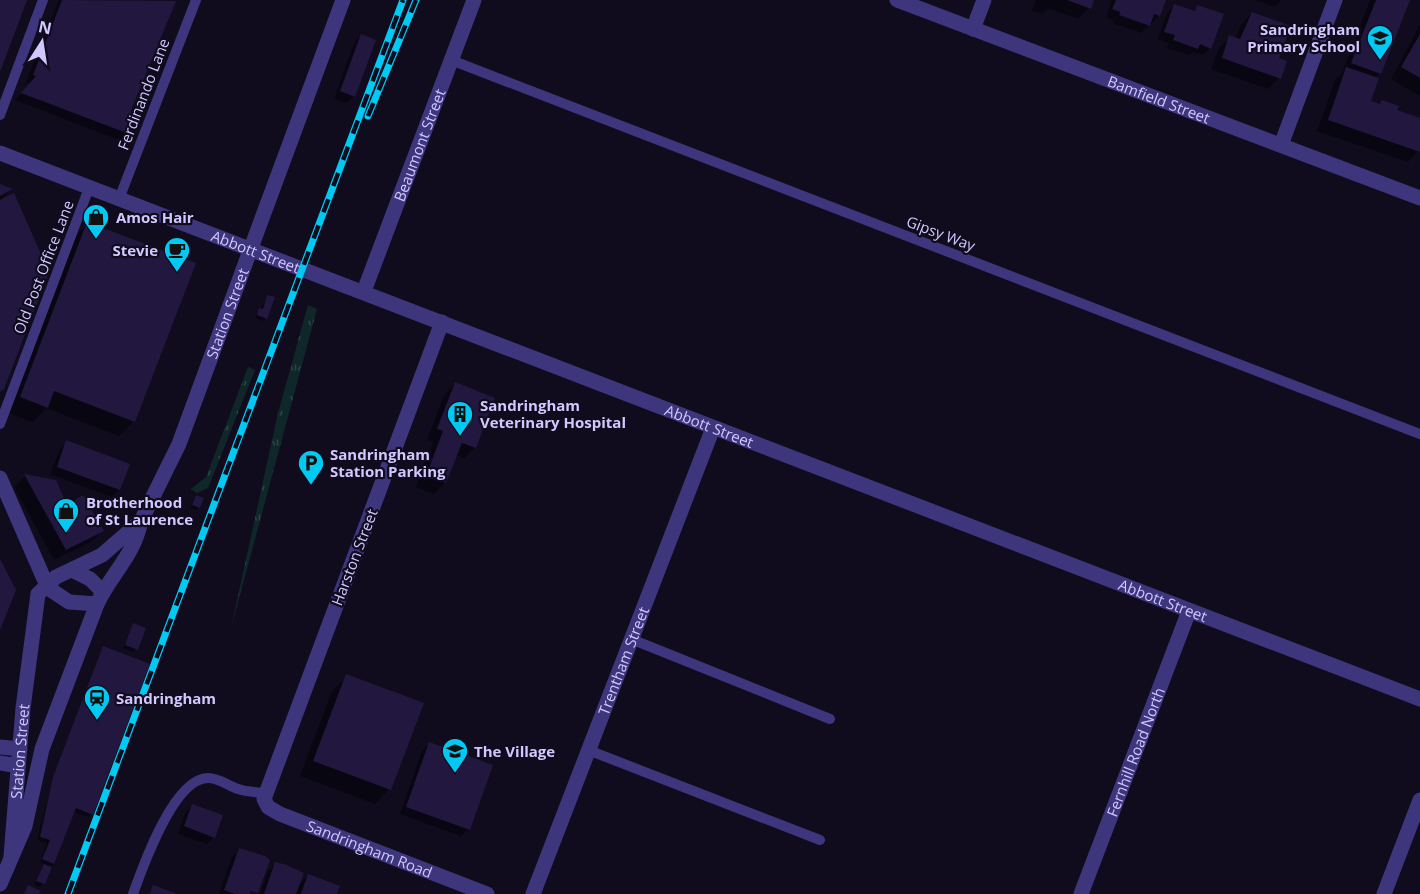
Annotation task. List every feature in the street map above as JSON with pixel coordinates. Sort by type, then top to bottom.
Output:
[{"type":"street","name":"Station Street","points":[[0,884],[26,821],[40,758],[100,598],[134,548],[141,521],[179,444],[343,0]]},
{"type":"street","name":"Beaumont Street","points":[[364,291],[474,0]]},
{"type":"street","name":"Bamfield Street","points":[[897,0],[1420,198]]},
{"type":"street","points":[[973,29],[984,0]]},
{"type":"street","points":[[1281,145],[1335,0]]},
{"type":"street","name":"Abbott Street","points":[[0,153],[364,291],[713,428],[1420,699]]},
{"type":"street","name":"Harston Street","points":[[265,793],[442,322]]},
{"type":"street","name":"Trentham Street","points":[[533,894],[713,428]]},
{"type":"street","points":[[0,478],[35,554],[46,585],[64,600],[100,598],[90,579],[72,570]]},
{"type":"street","name":"Station Street","points":[[11,856],[18,766],[36,603],[46,585],[102,555],[141,521]]},
{"type":"street","name":"Fernhill Road North","points":[[1081,894],[1189,611]]},
{"type":"street","points":[[0,747],[20,748],[40,758]]},
{"type":"street","points":[[0,763],[18,766],[40,758]]},
{"type":"street","name":"Sandringham Road","points":[[265,793],[265,803],[280,814],[487,894]]},
{"type":"street","points":[[1384,894],[1420,800]]},
{"type":"lane","points":[[0,115],[43,0]]},
{"type":"lane","name":"Ferdinando Lane","points":[[119,199],[196,0]]},
{"type":"lane","name":"Gipsy Way","points":[[451,60],[1420,434]]},
{"type":"lane","name":"Old Post Office Lane","points":[[0,424],[89,188]]},
{"type":"lane","points":[[631,639],[830,719]]},
{"type":"lane","points":[[588,750],[820,840]]},
{"type":"lane","points":[[133,894],[157,836],[182,791],[193,782],[205,778],[217,779],[239,789],[265,793]]},
{"type":"green space","points":[[308,305],[317,309],[231,628],[278,413]]},
{"type":"green space","points":[[248,367],[255,370],[208,488],[197,493],[191,489],[206,477]]},
{"type":"building","points":[[0,0],[27,0],[0,72]]},
{"type":"building","points":[[62,0],[176,1],[131,110],[132,135],[21,93],[36,76],[33,75]]},
{"type":"building","points":[[1067,0],[1094,0],[1091,9]]},
{"type":"building","points":[[1116,0],[1166,0],[1160,16],[1154,14],[1150,26],[1119,15],[1120,12],[1112,9]]},
{"type":"building","points":[[1376,0],[1410,0],[1381,74],[1351,63]]},
{"type":"building","points":[[1174,4],[1195,11],[1197,5],[1224,14],[1211,49],[1200,44],[1198,49],[1173,40],[1175,35],[1164,32]]},
{"type":"building","points":[[1252,12],[1291,26],[1279,58],[1287,61],[1281,79],[1222,58],[1229,35],[1240,39]]},
{"type":"building","points":[[361,34],[376,40],[355,97],[340,91]]},
{"type":"building","points":[[1420,34],[1420,78],[1401,67]]},
{"type":"building","points":[[1346,67],[1379,78],[1371,101],[1380,104],[1382,100],[1399,106],[1397,110],[1420,118],[1420,152],[1328,120]]},
{"type":"building","points":[[0,184],[13,189],[0,196]]},
{"type":"building","points":[[14,193],[49,272],[4,389],[0,392],[0,200]]},
{"type":"building","points":[[87,222],[196,263],[135,422],[54,391],[48,408],[20,397]]},
{"type":"building","points":[[267,295],[275,297],[267,319],[257,315],[259,308],[263,309]]},
{"type":"building","name":"Sandringham Veterinary Hospital","points":[[455,382],[495,398],[476,448],[462,443],[446,483],[426,476],[443,431],[437,429]]},
{"type":"building","points":[[66,440],[130,464],[120,490],[57,467]]},
{"type":"building","points":[[24,474],[56,480],[67,505],[83,495],[104,531],[66,550]]},
{"type":"building","points":[[196,495],[204,498],[200,508],[192,505]]},
{"type":"building","points":[[0,559],[16,590],[0,630]]},
{"type":"building","points":[[133,623],[146,628],[138,650],[125,645]]},
{"type":"building","points":[[103,646],[150,664],[93,815],[76,808],[54,864],[42,859],[50,840],[40,837],[53,777]]},
{"type":"building","points":[[346,674],[424,703],[391,790],[313,761]]},
{"type":"building","points":[[429,742],[493,765],[470,830],[406,807]]},
{"type":"building","points":[[192,804],[223,815],[215,838],[184,826]]},
{"type":"building","points":[[239,848],[265,856],[270,860],[258,893],[251,891],[250,894],[235,894],[224,890]]},
{"type":"building","points":[[275,862],[304,873],[296,894],[264,894]]},
{"type":"building","points":[[44,864],[52,867],[45,884],[36,881]]},
{"type":"building","points":[[308,874],[340,886],[337,894],[301,894]]},
{"type":"building","points":[[28,885],[41,891],[39,894],[24,894]]},
{"type":"building","points":[[153,885],[177,894],[150,894]]},
{"type":"railway","points":[[68,894],[403,0]]},
{"type":"railway","points":[[368,116],[416,0]]},
{"type":"place","name":"Sandringham Primary School","points":[[1380,61]]},
{"type":"place","name":"Amos Hair","points":[[96,240]]},
{"type":"place","name":"Stevie","points":[[177,273]]},
{"type":"place","name":"Sandringham Veterinary Hospital","points":[[460,437]]},
{"type":"place","name":"Sandringham Station Parking","points":[[311,486]]},
{"type":"place","name":"Brotherhood of St Laurence","points":[[66,534]]},
{"type":"place","name":"Sandringham","points":[[97,721]]},
{"type":"place","name":"The Village","points":[[455,774]]}]
